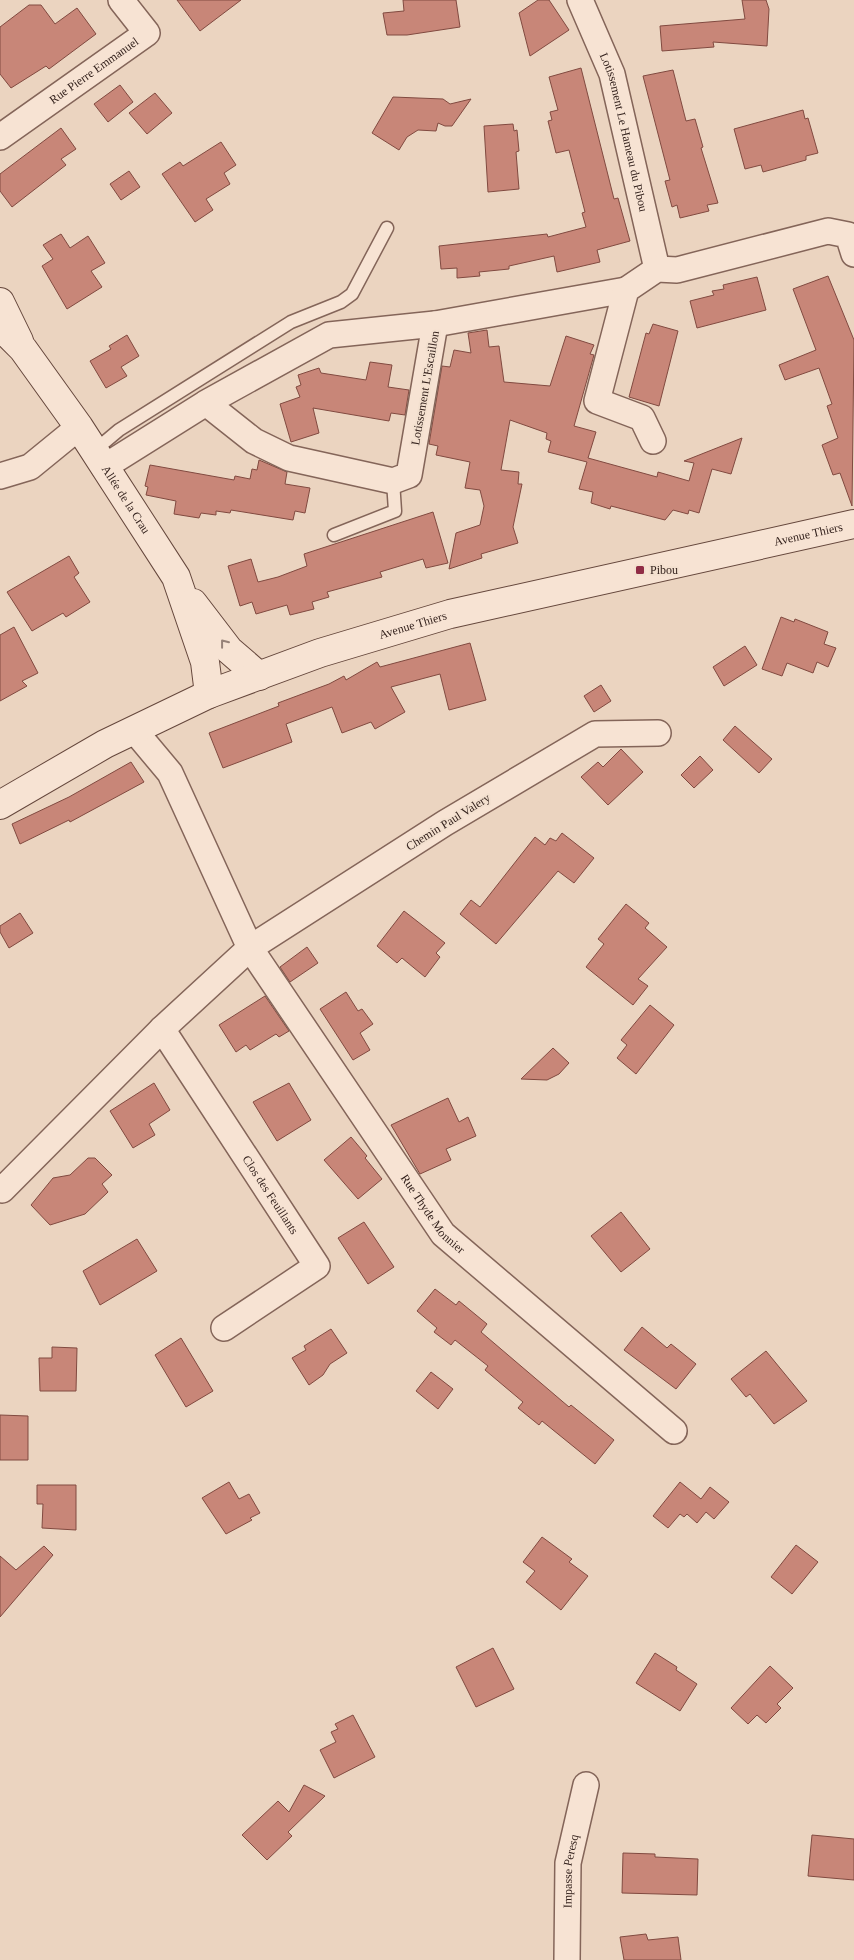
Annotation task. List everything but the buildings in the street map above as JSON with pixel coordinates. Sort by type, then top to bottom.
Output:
[{"type":"main road","points":[[0,302],[22,349]]},
{"type":"main road","name":"Allée de la Crau","points":[[0,326],[22,349],[79,427],[181,588],[206,662],[209,694]]},
{"type":"main road","name":"Avenue Thiers","points":[[0,806],[105,744],[209,694],[320,653],[450,614],[854,524]]},
{"type":"main road","points":[[181,588],[229,650],[259,676]]},
{"type":"street","name":"Rue Pierre Emmanuel","points":[[2,130],[147,33],[121,0]]},
{"type":"street","name":"Lotissement Le Hameau du Pibou","points":[[580,0],[612,74],[657,269]]},
{"type":"street","points":[[435,324],[626,290],[657,269],[677,270],[828,231],[848,235],[854,254]]},
{"type":"street","points":[[626,290],[597,401],[642,418],[653,441]]},
{"type":"street","name":"Lotissement L'Escaillon","points":[[99,459],[329,335],[435,324],[409,476],[392,480]]},
{"type":"street","points":[[206,403],[254,441],[289,458],[392,480]]},
{"type":"street","points":[[0,476],[30,467],[79,427]]},
{"type":"street","points":[[2,1190],[162,1029],[250,948],[170,773],[134,730]]},
{"type":"street","name":"Chemin Paul Valery","points":[[250,948],[445,823],[595,734],[658,733]]},
{"type":"street","name":"Rue Thyde Monnier","points":[[250,948],[443,1234],[674,1431]]},
{"type":"street","name":"Clos des Feuillants","points":[[162,1029],[317,1266],[224,1328]]},
{"type":"street","name":"Impasse Peresq","points":[[567,1960],[568,1863],[586,1786]]},
{"type":"lane","points":[[99,459],[119,430],[291,322],[341,302],[352,294],[387,228]]},
{"type":"lane","points":[[334,535],[394,510],[392,480]]},
{"type":"place","name":"Pibou","points":[[640,570]]}]
